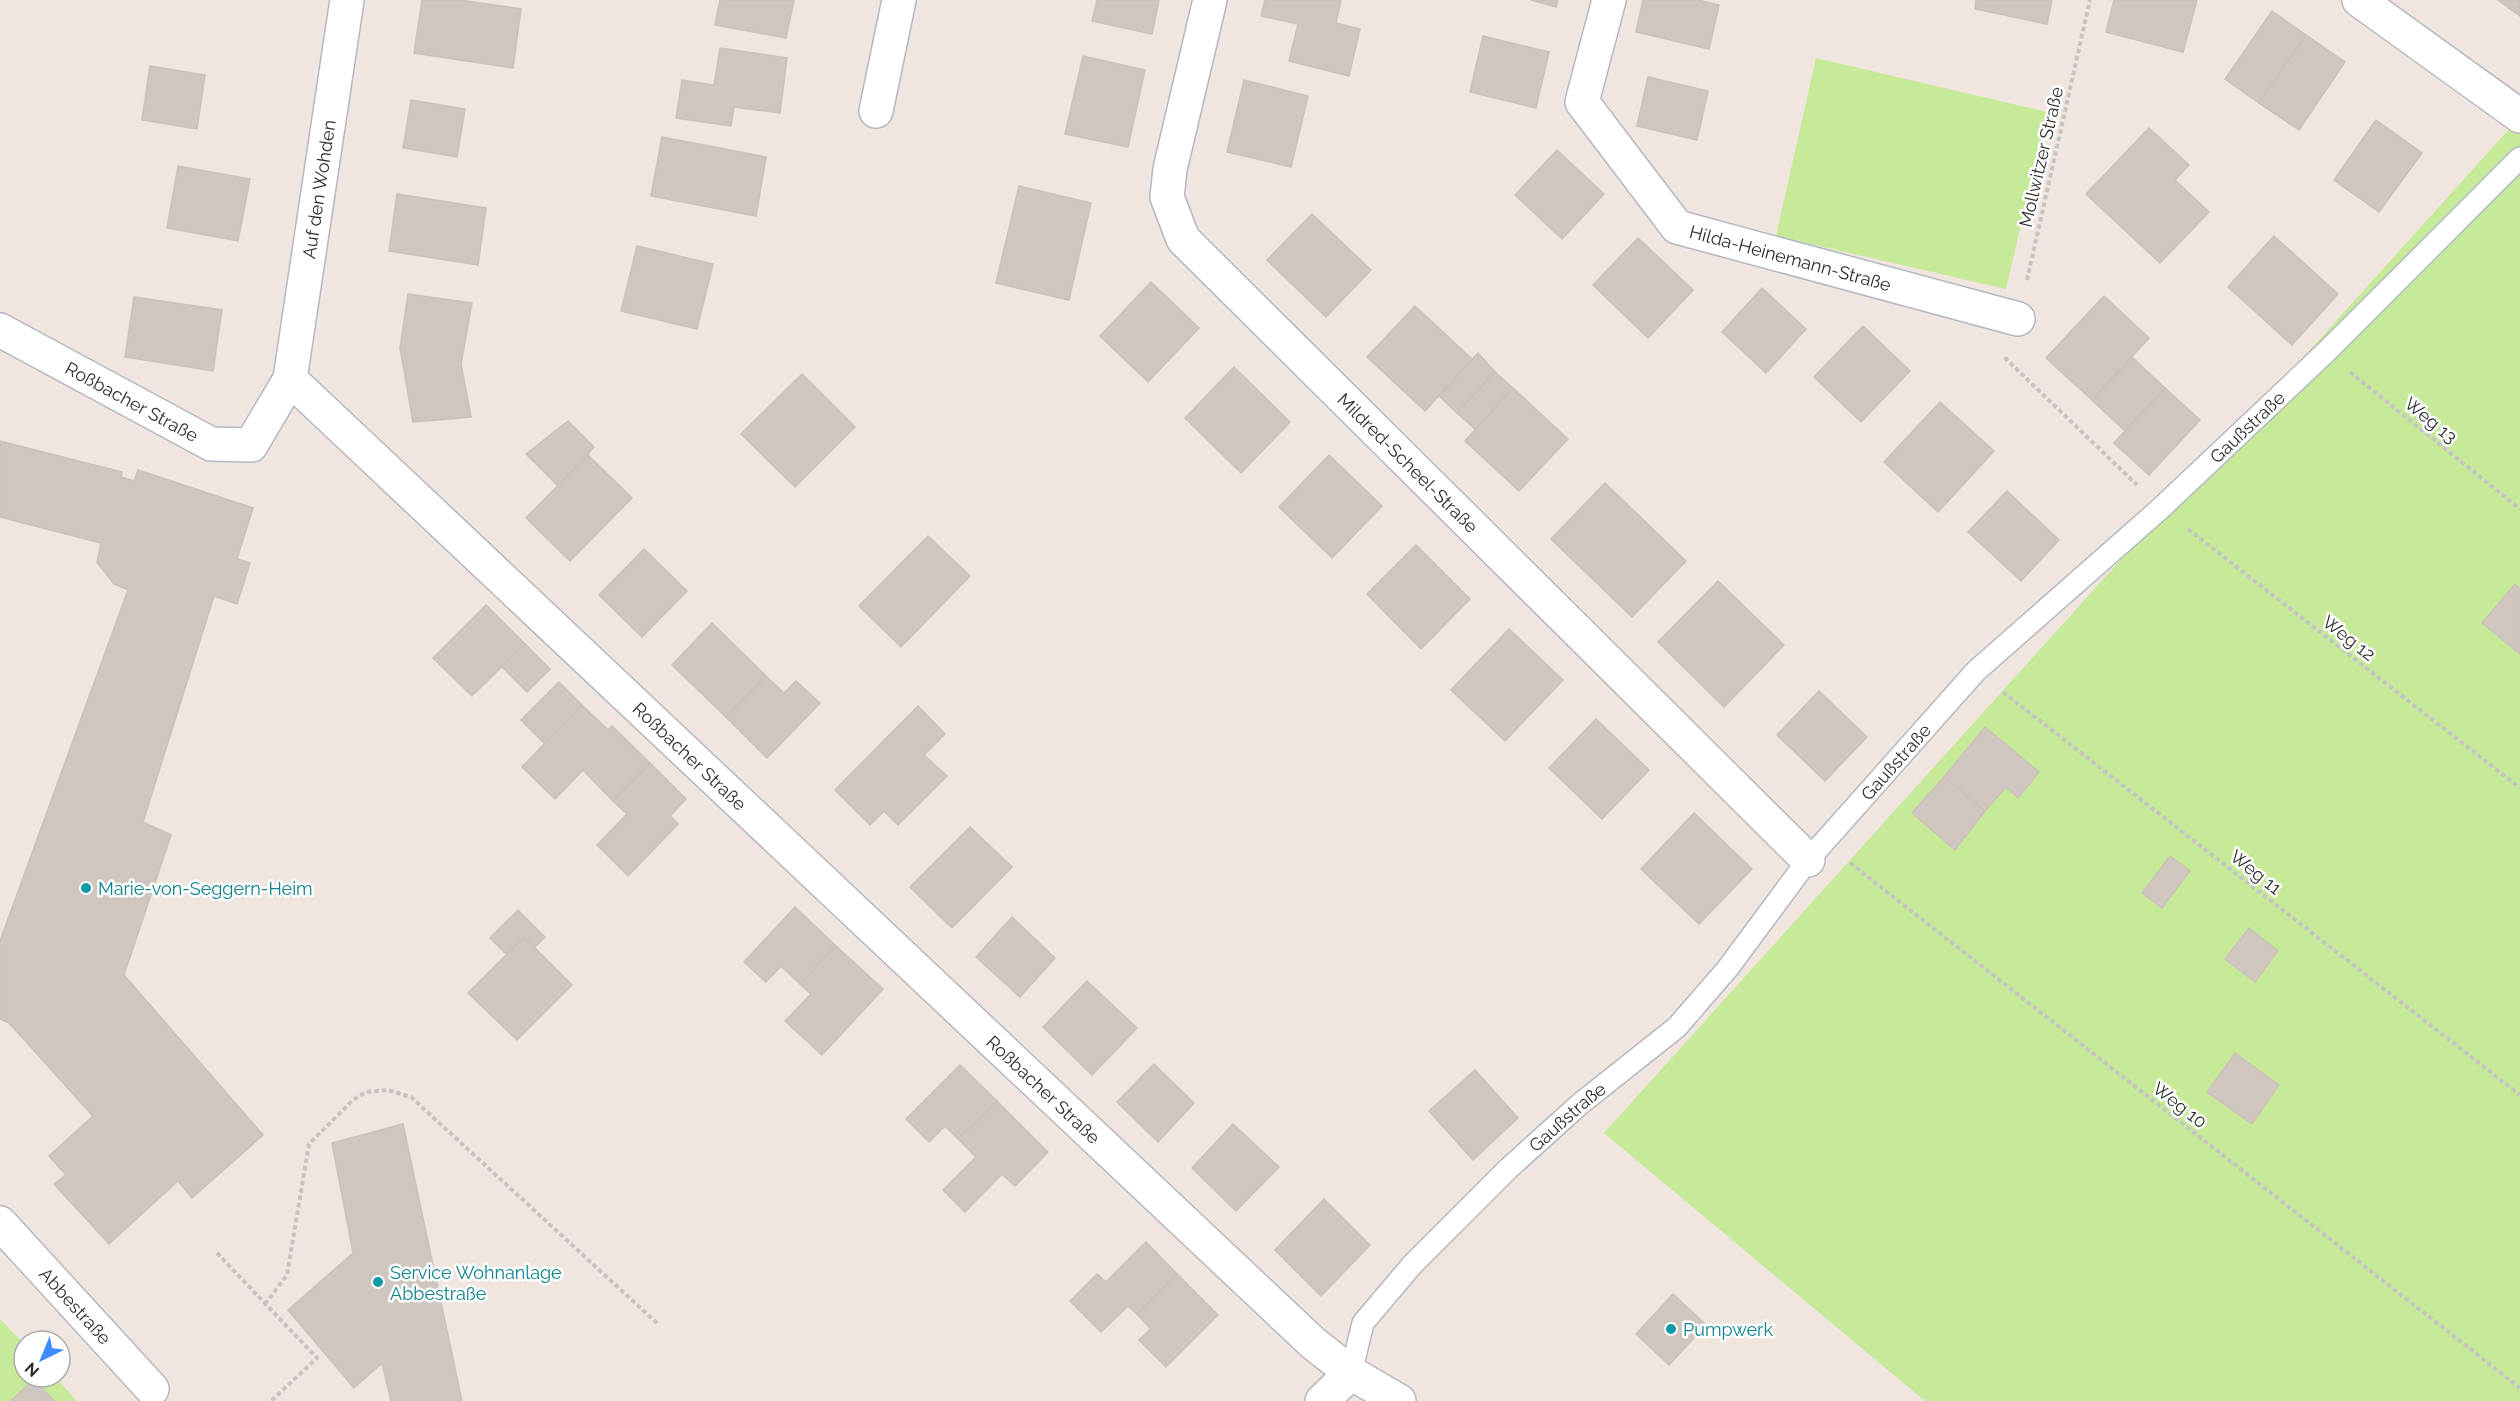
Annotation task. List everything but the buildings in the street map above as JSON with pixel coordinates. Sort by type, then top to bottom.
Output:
[{"type":"street","name":"Auf den Wohden","points":[[290,379],[347,0]]},
{"type":"street","points":[[876,111],[899,0]]},
{"type":"street","name":"Mildred-Scheel-Straße","points":[[1210,0],[1170,169],[1167,197],[1183,239],[1200,259],[1816,851]]},
{"type":"street","name":"Hilda-Heinemann-Straße","points":[[1609,0],[1582,102],[1677,227],[2018,319]]},
{"type":"street","points":[[2382,6],[2520,116]]},
{"type":"street","name":"Roßbacher Straße","points":[[0,330],[211,444],[251,445],[290,379],[1297,1329],[1351,1373],[1399,1401]]},
{"type":"street","name":"Abbestraße","points":[[0,1223],[152,1389]]},
{"type":"street","points":[[1322,1401],[1351,1373]]},
{"type":"lane","name":"Gaußstraße","points":[[1351,1373],[1363,1323],[1412,1265],[1509,1168],[1580,1104],[1677,1027],[1728,968],[1816,851],[1976,671],[2161,508],[2326,352],[2520,158]]},
{"type":"path","name":"Mollwitzer Straße","points":[[2090,0],[2018,319],[2006,359],[2161,508]]},
{"type":"path","name":"Weg 13","points":[[2326,352],[2520,509]]},
{"type":"path","name":"Weg 12","points":[[2161,508],[2520,789]]},
{"type":"path","name":"Weg 11","points":[[1976,671],[2520,1095]]},
{"type":"path","name":"Weg 10","points":[[1816,851],[2520,1388]]},
{"type":"path","points":[[265,1304],[287,1275],[309,1144],[353,1100],[366,1092],[388,1090],[411,1097],[657,1324]]},
{"type":"path","points":[[217,1253],[317,1358],[272,1401]]},
{"type":"green space","points":[[1816,58],[2047,112],[2006,289],[1776,236]]},
{"type":"green space","points":[[2520,117],[2520,1401],[1925,1401],[1604,1133]]},
{"type":"green space","points":[[0,1319],[12,1332],[12,1389],[66,1389],[77,1401],[0,1401]]},
{"type":"place","name":"Marie-von-Seggern-Heim","points":[[86,888]]},
{"type":"place","name":"Service Wohnanlage Abbestraße","points":[[378,1282]]},
{"type":"place","name":"Pumpwerk","points":[[1671,1329]]}]
